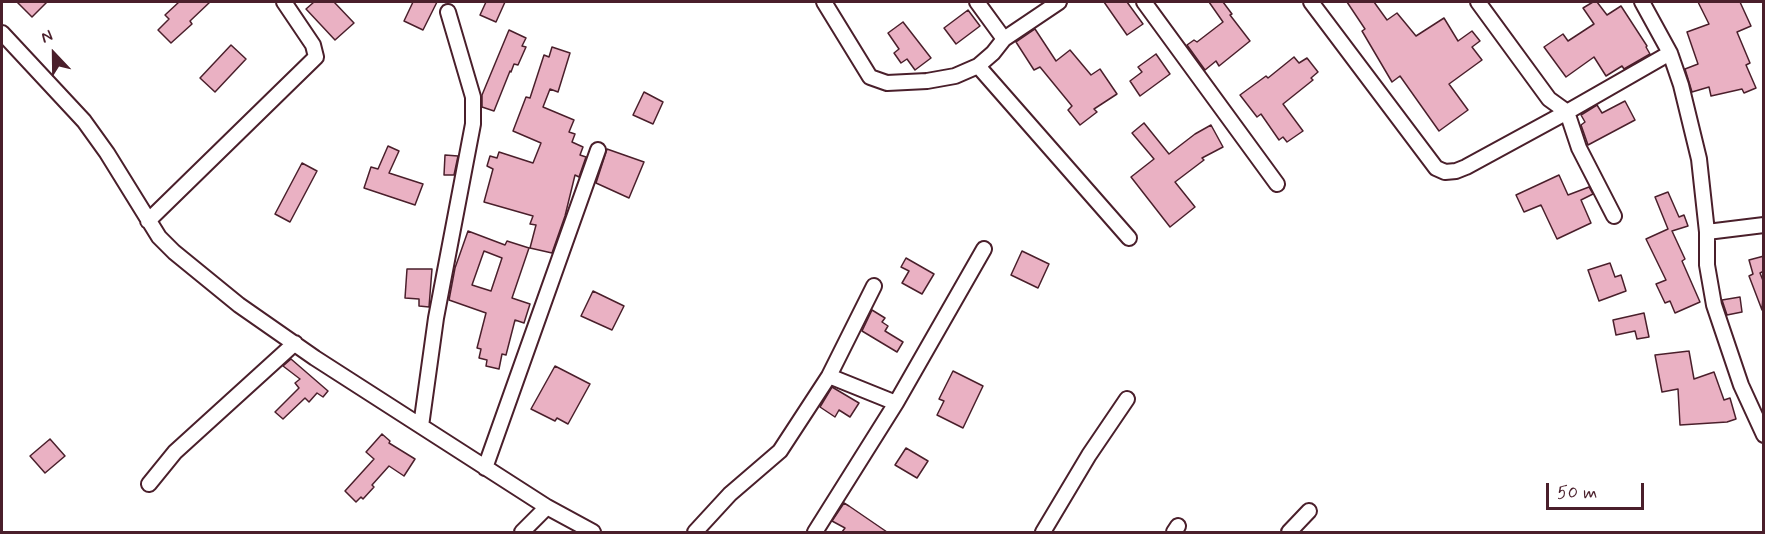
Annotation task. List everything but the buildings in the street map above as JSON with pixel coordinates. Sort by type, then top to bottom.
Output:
[{"type":"street","points":[[148,221],[316,57],[313,45],[284,2]]},
{"type":"street","points":[[824,2],[864,70],[870,77],[880,82],[927,81],[955,76],[978,66],[1004,39],[1059,2]]},
{"type":"street","points":[[977,2],[1004,39]]},
{"type":"street","points":[[1144,2],[1277,184]]},
{"type":"street","points":[[1311,2],[1436,168],[1445,172],[1456,171],[1567,112],[1670,53]]},
{"type":"street","points":[[1478,2],[1549,99],[1567,112],[1578,148],[1614,216]]},
{"type":"street","points":[[1642,2],[1670,53],[1681,86],[1699,159],[1707,232],[1707,265],[1714,305],[1741,385],[1764,435]]},
{"type":"street","points":[[421,426],[436,318],[473,124],[473,97],[448,12]]},
{"type":"street","points":[[2,33],[84,121],[108,153],[148,221],[159,237],[174,252],[239,305],[295,343],[485,468],[592,532]]},
{"type":"street","points":[[978,66],[1129,238]]},
{"type":"street","points":[[485,468],[598,150]]},
{"type":"street","points":[[1707,232],[1764,225]]},
{"type":"street","points":[[814,532],[896,403],[984,249]]},
{"type":"street","points":[[695,532],[730,494],[780,451],[829,376],[874,286]]},
{"type":"street","points":[[149,484],[175,452],[295,343]]},
{"type":"street","points":[[829,376],[896,403]]},
{"type":"street","points":[[1043,532],[1089,455],[1127,399]]},
{"type":"street","points":[[522,532],[547,507]]},
{"type":"street","points":[[1289,532],[1309,511]]}]
